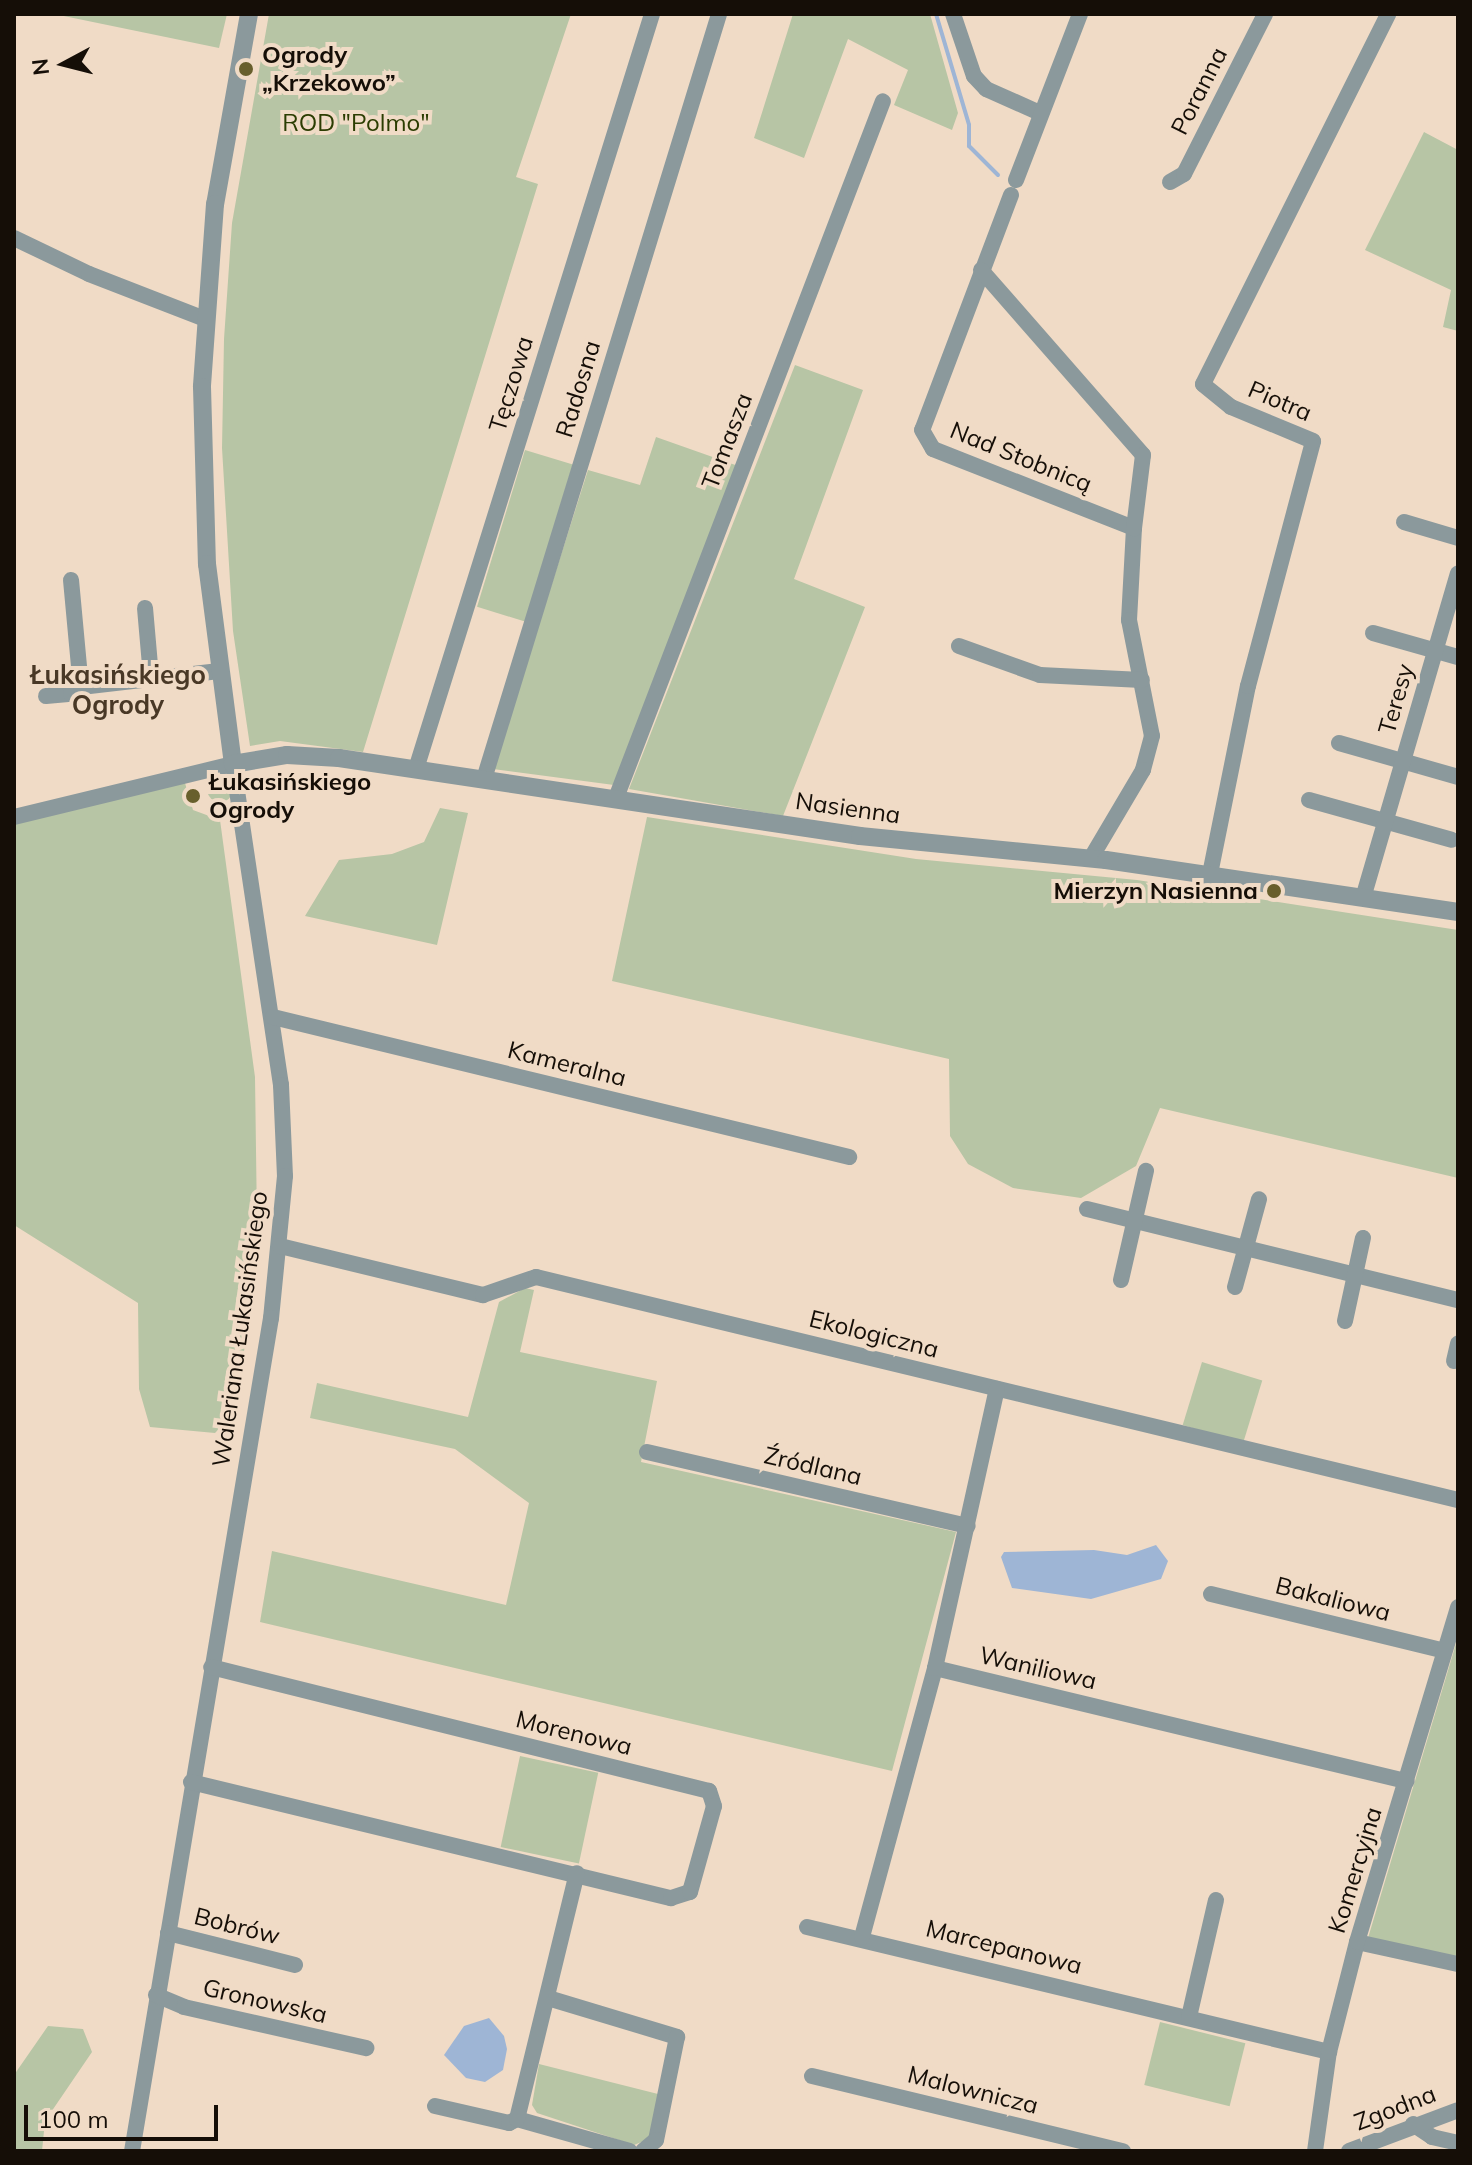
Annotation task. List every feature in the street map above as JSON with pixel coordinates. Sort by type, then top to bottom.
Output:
[{"type":"street","name":"Waleriana Łukasińskiego","points":[[132,2151],[280,1246],[285,1145],[273,1017],[219,671],[204,514],[205,319],[222,157],[249,14]]},
{"type":"street","name":"Tęczowa","points":[[416,769],[652,14]]},
{"type":"street","name":"Radosna","points":[[484,779],[719,14]]},
{"type":"street","points":[[953,14],[974,76],[986,89],[1040,113]]},
{"type":"street","name":"Nad Stobnicą","points":[[1080,14],[922,430],[933,449],[1134,528]]},
{"type":"street","name":"Poranna","points":[[1170,182],[1184,174],[1265,14]]},
{"type":"street","name":"Piotra","points":[[1210,874],[1248,686],[1313,441],[1231,407],[1203,384],[1388,14]]},
{"type":"street","name":"Tomasza","points":[[616,798],[883,101]]},
{"type":"street","points":[[14,238],[76,268],[205,319]]},
{"type":"street","points":[[981,270],[1143,455],[1128,605],[1152,736],[1149,757],[1091,858]]},
{"type":"street","points":[[1404,522],[1458,538]]},
{"type":"street","name":"Teresy","points":[[1363,898],[1458,574]]},
{"type":"street","points":[[71,580],[81,687]]},
{"type":"street","points":[[145,608],[151,677]]},
{"type":"street","name":"Teresy","points":[[1373,633],[1458,657]]},
{"type":"street","points":[[959,646],[1040,675],[1142,680]]},
{"type":"street","points":[[46,696],[71,694],[81,687],[219,671]]},
{"type":"street","name":"Teresy","points":[[1339,743],[1458,777]]},
{"type":"street","name":"Nasienna","points":[[233,764],[293,755],[416,769],[884,839],[1091,858],[1458,912]]},
{"type":"street","points":[[14,817],[233,764]]},
{"type":"street","points":[[1309,800],[1452,840]]},
{"type":"street","name":"Kameralna","points":[[273,1017],[849,1157]]},
{"type":"street","points":[[1121,1280],[1146,1171]]},
{"type":"street","points":[[1235,1287],[1259,1199]]},
{"type":"street","points":[[1087,1209],[1458,1300]]},
{"type":"street","points":[[1345,1321],[1363,1238]]},
{"type":"street","name":"Ekologiczna","points":[[280,1246],[483,1295],[536,1277],[1458,1500]]},
{"type":"street","points":[[1454,1361],[1458,1343]]},
{"type":"street","points":[[862,1937],[935,1668],[997,1389]]},
{"type":"street","name":"Źródlana","points":[[647,1452],[968,1526]]},
{"type":"street","name":"Bakaliowa","points":[[1211,1594],[1444,1651]]},
{"type":"street","name":"Komercyjna","points":[[1315,2151],[1329,2052],[1357,1942],[1458,1607]]},
{"type":"street","name":"Morenowa","points":[[191,1782],[682,1898],[690,1892],[713,1798],[709,1791],[211,1667]]},
{"type":"street","name":"Waniliowa","points":[[935,1668],[1407,1781]]},
{"type":"street","points":[[517,2119],[577,1873]]},
{"type":"street","points":[[1189,2017],[1216,1900]]},
{"type":"street","name":"Marcepanowa","points":[[807,1927],[862,1937],[1329,2052]]},
{"type":"street","name":"Bobrów","points":[[168,1933],[295,1965]]},
{"type":"street","points":[[1357,1942],[1458,1964]]},
{"type":"street","name":"Gronowska","points":[[156,1995],[221,2017],[366,2048]]},
{"type":"street","points":[[548,1998],[677,2037],[656,2140],[643,2151]]},
{"type":"street","name":"Malownicza","points":[[812,2076],[1123,2151]]},
{"type":"street","points":[[435,2106],[509,2123],[517,2119],[630,2151]]},
{"type":"street","name":"Zgodna","points":[[1349,2151],[1413,2124],[1458,2110]]},
{"type":"street","points":[[1413,2124],[1432,2137],[1458,2143]]},
{"type":"green space","points":[[54,14],[227,14],[219,48]]},
{"type":"green space","name":"ROD \"Polmo\"","points":[[269,14],[571,14],[516,177],[538,184],[363,752],[280,741],[250,746],[233,631],[222,448],[224,339],[232,223]]},
{"type":"green space","points":[[793,14],[930,14],[958,113],[952,130],[894,105],[908,70],[848,39],[804,158],[754,138]]},
{"type":"green space","points":[[1424,132],[1458,150],[1458,331],[1443,327],[1451,290],[1365,250]]},
{"type":"green space","points":[[795,365],[863,390],[794,579],[865,607],[783,816],[629,789]]},
{"type":"green space","points":[[656,437],[741,467],[614,785],[493,769],[588,470],[640,485]]},
{"type":"green space","points":[[525,450],[573,465],[525,621],[477,607]]},
{"type":"green space","points":[[220,776],[229,780],[233,789],[229,798],[220,802],[211,798],[207,789],[211,780]]},
{"type":"green space","points":[[185,783],[193,810],[220,820],[255,1077],[257,1222],[251,1316],[231,1416],[215,1433],[150,1427],[139,1389],[138,1303],[14,1225],[14,822]]},
{"type":"green space","points":[[440,808],[468,813],[437,945],[305,916],[339,860],[392,854],[424,842]]},
{"type":"green space","points":[[647,817],[916,859],[1137,880],[1458,930],[1458,1178],[1160,1108],[1136,1166],[1081,1198],[1013,1188],[968,1164],[950,1136],[949,1059],[612,981]]},
{"type":"green space","points":[[525,1288],[534,1290],[520,1352],[657,1381],[641,1462],[956,1532],[892,1771],[260,1622],[272,1551],[506,1605],[529,1503],[455,1449],[310,1418],[317,1383],[468,1417],[499,1302]]},
{"type":"green space","points":[[1202,1362],[1262,1380],[1243,1444],[1183,1425]]},
{"type":"green space","points":[[1458,1637],[1458,1959],[1368,1938]]},
{"type":"green space","points":[[520,1756],[598,1773],[579,1864],[501,1847]]},
{"type":"green space","points":[[1160,2022],[1245,2043],[1230,2106],[1144,2085]]},
{"type":"green space","points":[[48,2026],[83,2029],[92,2052],[45,2121],[42,2151],[14,2151],[14,2075]]},
{"type":"green space","points":[[539,2064],[658,2094],[649,2139],[634,2145],[537,2113],[532,2105]]},
{"type":"water","points":[[1156,1545],[1168,1561],[1161,1579],[1091,1599],[1012,1588],[1001,1557],[1004,1552],[1094,1550],[1127,1555]]},
{"type":"water","points":[[489,2018],[504,2036],[507,2049],[503,2070],[485,2082],[466,2078],[444,2055],[464,2026]]},
{"type":"waterway","points":[[936,14],[969,125],[969,146],[998,175]]},
{"type":"place","name":"Ogrody „Krzekowo”","points":[[246,69]]},
{"type":"place","name":"Łukasińskiego Ogrody","points":[[193,796]]},
{"type":"place","name":"Mierzyn Nasienna","points":[[1274,891]]},
{"type":"district","name":"Łukasińskiego Ogrody","points":[[118,690]]}]
